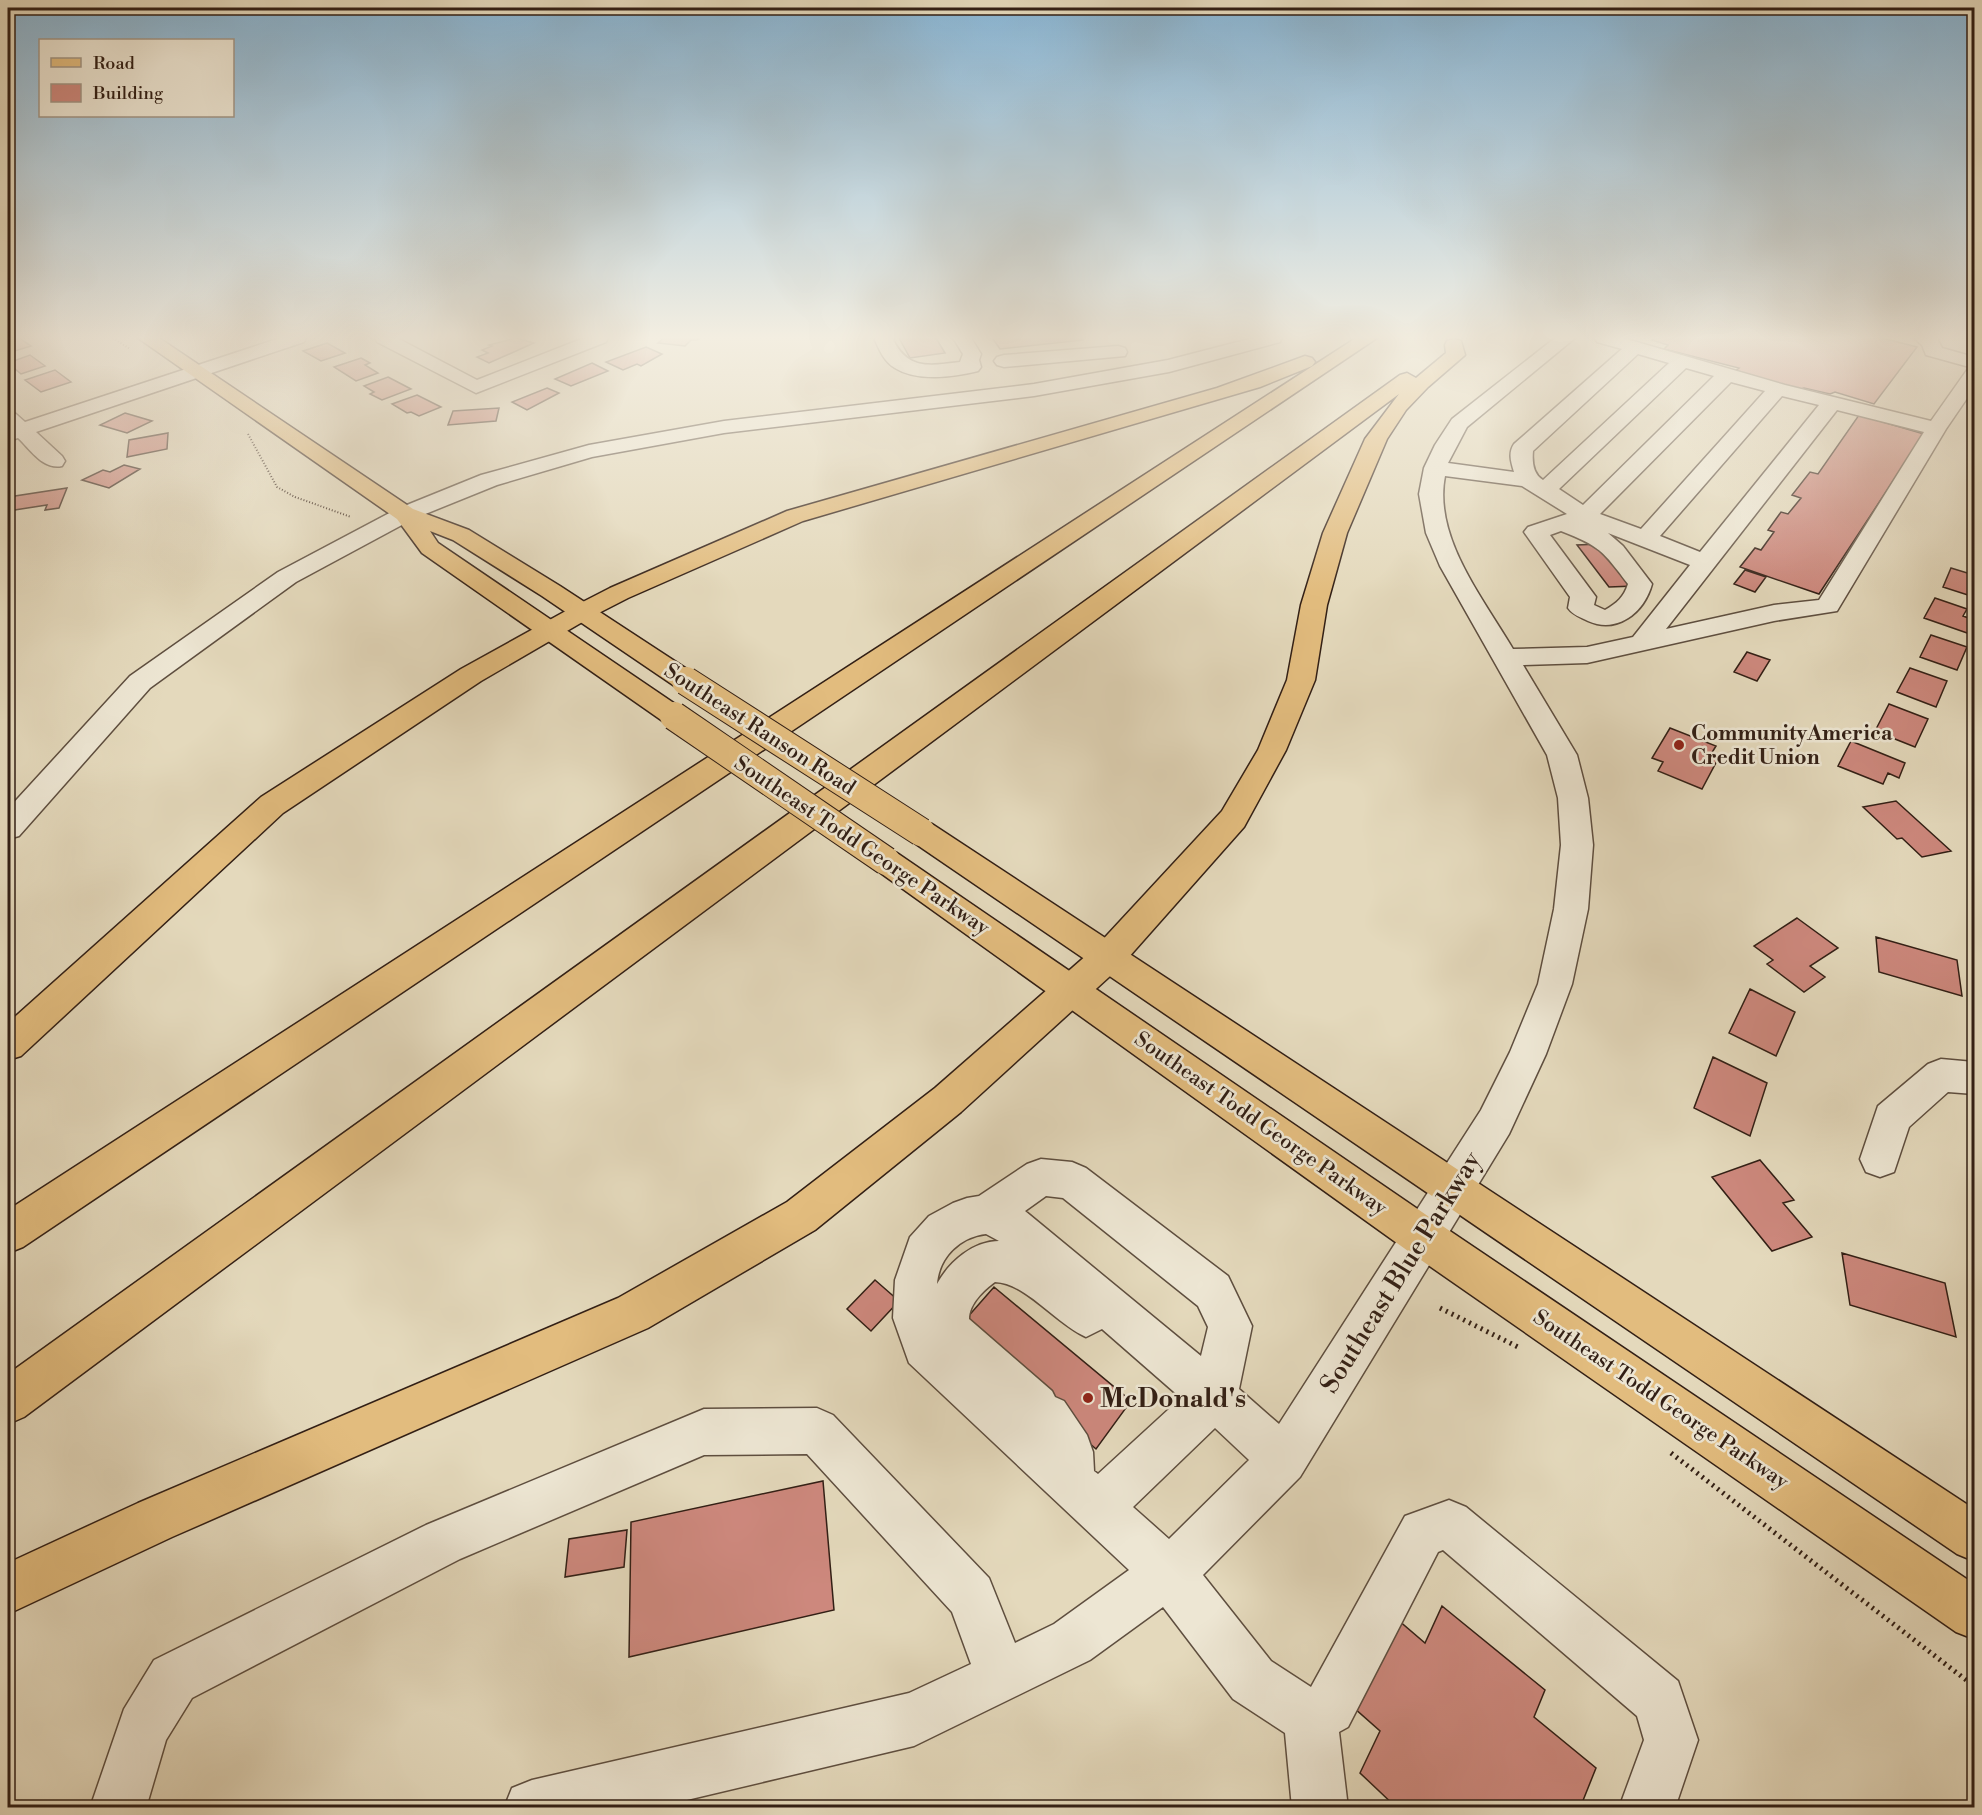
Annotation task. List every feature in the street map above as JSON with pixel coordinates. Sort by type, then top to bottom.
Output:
[{"type":"main road","name":"Southeast Ranson Road","points":[[269,423],[405,514],[461,535],[582,612],[921,832],[1108,957]]},
{"type":"main road","points":[[8,1045],[273,806],[471,675],[582,612],[795,516],[1116,423]]},
{"type":"main road","points":[[8,1233],[1239,423]]},
{"type":"main road","points":[[8,1401],[1347,423]]},
{"type":"main road","points":[[8,1589],[155,1520],[633,1313],[801,1216],[948,1100],[1108,957],[1233,819],[1272,750],[1301,680],[1314,605],[1335,533],[1376,439],[1387,423]]},
{"type":"main road","name":"Southeast Ranson Road","points":[[405,514],[430,548],[549,631]]},
{"type":"main road","name":"Southeast Todd George Parkway","points":[[549,631],[886,861],[1423,1237],[1974,1614]]},
{"type":"main road","points":[[1108,957],[1451,1189],[1974,1537]]},
{"type":"street","points":[[8,828],[140,682],[287,577],[405,514],[489,480],[589,451],[759,423]]},
{"type":"street","name":"Southeast Blue Parkway","points":[[532,1808],[914,1719],[1072,1642],[1169,1573],[1283,1460],[1495,1122],[1528,1054],[1555,984],[1571,909],[1577,845],[1573,798],[1562,755],[1452,566],[1438,533],[1430,494],[1435,468],[1459,423]]},
{"type":"street","points":[[1536,486],[1521,461],[1522,449],[1551,423]]},
{"type":"street","points":[[1536,486],[1610,423]]},
{"type":"street","points":[[1560,523],[1600,538],[1614,551],[1640,584],[1638,594],[1618,615],[1605,619],[1581,608],[1583,597],[1536,532],[1560,523],[1585,516],[1679,423]]},
{"type":"street","points":[[1645,539],[1748,423]]},
{"type":"street","points":[[1644,640],[1816,423]]},
{"type":"street","points":[[1910,423],[1936,429]]},
{"type":"street","points":[[1505,657],[1587,655],[1644,640],[1774,613],[1828,606],[1940,423]]},
{"type":"street","points":[[11,424],[54,461]]},
{"type":"street","points":[[1435,468],[1536,486],[1585,516],[1705,562]]},
{"type":"street","points":[[1880,1159],[1892,1118],[1941,1075],[1974,1078]]},
{"type":"street","points":[[1085,1494],[1215,1396],[1230,1326],[1213,1290],[1072,1181],[1041,1177],[986,1215],[968,1218],[944,1230],[925,1251],[916,1280],[915,1318],[924,1347],[1169,1573],[1252,1680],[1311,1718]]},
{"type":"street","points":[[986,1215],[1010,1224],[1215,1396],[1283,1460]]},
{"type":"street","points":[[1085,1494],[1070,1452],[1042,1412],[951,1331],[946,1320],[948,1310],[957,1292],[976,1269],[992,1262],[1012,1264],[1027,1271],[1096,1323],[1116,1334],[1153,1345]]},
{"type":"street","points":[[118,1808],[143,1728],[173,1678],[443,1542],[704,1432],[817,1431],[970,1596],[1002,1677]]},
{"type":"street","points":[[1311,1718],[1329,1708],[1422,1533],[1449,1524],[1659,1700],[1671,1740],[1647,1808]]},
{"type":"street","points":[[1311,1718],[1320,1808]]},
{"type":"path","points":[[245,432],[252,437],[277,487],[296,497],[351,517]]},
{"type":"path","points":[[1440,1308],[1480,1326],[1526,1352]]},
{"type":"path","points":[[1666,1450],[1974,1686]]},
{"type":"building","points":[[105,423],[148,423],[127,433],[100,425]]},
{"type":"building","points":[[449,423],[476,423],[448,425]]},
{"type":"building","points":[[1854,423],[1885,423],[1924,434],[1819,594],[1740,567],[1755,548],[1761,550],[1774,532],[1768,530],[1781,512],[1788,514],[1801,498],[1792,495],[1810,472],[1818,474]]},
{"type":"building","points":[[168,433],[167,449],[127,457],[129,440]]},
{"type":"building","points":[[124,465],[140,469],[109,488],[82,480],[103,470],[110,472]]},
{"type":"building","points":[[67,488],[59,508],[45,510],[47,505],[8,511],[15,496]]},
{"type":"building","points":[[1600,544],[1634,586],[1609,587],[1577,545]]},
{"type":"building","points":[[1951,568],[1974,575],[1974,597],[1943,587]]},
{"type":"building","points":[[1745,570],[1766,577],[1755,592],[1734,584]]},
{"type":"building","points":[[1935,598],[1967,609],[1963,616],[1974,620],[1970,634],[1924,618]]},
{"type":"building","points":[[1931,635],[1967,647],[1957,670],[1920,657]]},
{"type":"building","points":[[1747,652],[1770,660],[1757,681],[1734,672]]},
{"type":"building","points":[[1910,668],[1947,681],[1936,707],[1897,692]]},
{"type":"building","points":[[1889,704],[1928,719],[1915,747],[1875,731]]},
{"type":"building","points":[[1670,728],[1716,746],[1711,754],[1719,757],[1702,789],[1658,771],[1663,762],[1652,758]]},
{"type":"building","points":[[1851,741],[1905,763],[1899,778],[1888,773],[1883,784],[1838,766]]},
{"type":"building","points":[[1896,801],[1951,851],[1922,857],[1902,838],[1897,839],[1863,807]]},
{"type":"building","points":[[1797,918],[1838,948],[1810,966],[1825,977],[1804,992],[1767,964],[1773,960],[1754,946]]},
{"type":"building","points":[[1876,937],[1957,960],[1962,996],[1879,972]]},
{"type":"building","points":[[1750,989],[1795,1012],[1776,1056],[1729,1033]]},
{"type":"building","points":[[1713,1057],[1767,1083],[1750,1136],[1694,1108]]},
{"type":"building","points":[[1760,1160],[1794,1200],[1783,1203],[1812,1237],[1772,1251],[1712,1177]]},
{"type":"building","points":[[1842,1253],[1945,1283],[1956,1337],[1850,1305]]},
{"type":"building","points":[[875,1280],[899,1301],[871,1331],[847,1309]]},
{"type":"building","points":[[994,1287],[1131,1401],[1096,1449],[958,1328]]},
{"type":"building","points":[[823,1481],[834,1610],[629,1657],[631,1522]]},
{"type":"building","points":[[627,1530],[624,1567],[565,1577],[569,1539]]},
{"type":"building","points":[[1442,1606],[1545,1690],[1534,1717],[1596,1768],[1580,1808],[1397,1808],[1360,1773],[1380,1731],[1353,1707],[1398,1620],[1425,1643]]},
{"type":"place","name":"CommunityAmerica Credit Union","points":[[1679,745]]},
{"type":"place","name":"McDonald's","points":[[1088,1398]]}]
